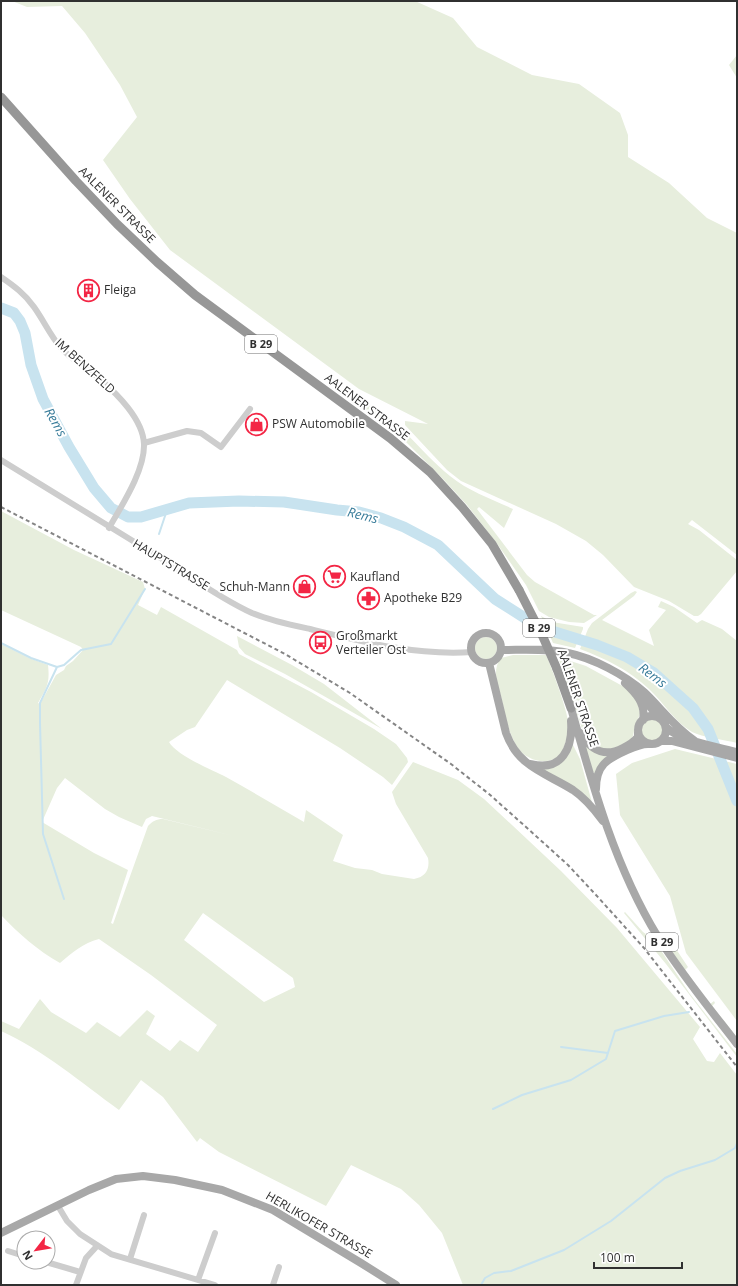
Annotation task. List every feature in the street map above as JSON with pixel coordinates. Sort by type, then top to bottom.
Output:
[{"type":"highway","name":"AALENER STRASSE","points":[[1,98],[76,182],[157,262],[234,325],[390,438],[430,472],[462,507],[492,544],[536,621],[557,669],[571,708]]},
{"type":"main road","points":[[489,634],[497,638],[501,650],[497,659],[489,663],[480,662],[473,656],[473,642],[480,635],[489,634]]},
{"type":"main road","points":[[501,650],[552,651],[568,653],[585,658],[608,668],[649,697],[680,731],[699,744]]},
{"type":"main road","points":[[552,651],[591,665],[625,684],[640,700],[644,714],[643,720]]},
{"type":"main road","points":[[489,663],[492,682],[509,740],[516,752],[528,763],[548,777],[579,795],[608,828]]},
{"type":"main road","points":[[631,683],[662,720],[666,727],[674,734],[699,744]]},
{"type":"main road","points":[[528,763],[545,766],[556,762],[565,754],[571,739],[571,708]]},
{"type":"main road","name":"AALENER STRASSE","points":[[571,708],[608,828],[626,875],[641,906],[658,937],[737,1044]]},
{"type":"main road","points":[[575,724],[585,740],[592,747],[608,753],[614,752],[629,745],[638,737],[639,725],[643,720],[649,716],[658,717]]},
{"type":"main road","points":[[661,741],[666,735],[666,727]]},
{"type":"main road","points":[[638,732],[641,739],[648,744]]},
{"type":"main road","points":[[597,795],[596,784],[601,767],[606,761],[614,756],[636,746],[653,744],[661,741],[672,741],[699,744],[736,753]]},
{"type":"main road","name":"HERLIKOFER STRASSE","points":[[1,1233],[89,1190],[116,1180],[143,1176],[175,1180],[222,1190],[273,1210],[361,1262],[396,1285]]},
{"type":"street","name":"IM BENZFELD","points":[[1,277],[19,289],[34,307],[53,338],[62,349],[98,378],[118,397],[137,421],[144,443],[144,452],[141,465],[137,476],[109,528]]},
{"type":"street","points":[[144,443],[187,431],[201,433],[221,447],[250,409]]},
{"type":"street","name":"HAUPTSTRASSE","points":[[1,460],[64,498],[109,528],[243,608],[262,617],[337,636],[394,647],[424,652],[472,652]]},
{"type":"street","points":[[58,1206],[67,1221],[80,1234],[111,1254],[215,1285]]},
{"type":"street","points":[[130,1259],[144,1215]]},
{"type":"street","points":[[198,1280],[215,1233]]},
{"type":"street","points":[[76,1285],[86,1258],[97,1246]]},
{"type":"street","points":[[8,1251],[16,1254]]},
{"type":"street","points":[[56,1265],[80,1272]]},
{"type":"street","points":[[273,1285],[279,1267]]},
{"type":"green space","points":[[12,1],[415,1],[453,18],[477,47],[532,75],[579,84],[620,113],[628,135],[628,157],[669,183],[707,218],[737,233],[737,555],[692,520],[688,524],[699,530],[737,560],[737,571],[701,614],[694,616],[669,601],[634,587],[603,555],[586,541],[556,524],[461,481],[447,470],[405,425],[405,421],[428,424],[359,389],[170,250],[130,199],[103,160],[137,117],[120,85],[85,33],[62,6],[27,7]]},
{"type":"green space","points":[[737,55],[737,78],[729,65]]},
{"type":"green space","points":[[361,401],[387,416],[439,466],[457,481],[472,490],[513,509],[504,528],[479,507],[477,509],[527,575],[535,582],[594,615],[597,615],[584,623],[569,622],[549,617],[539,611],[526,585],[498,545],[467,505],[398,434],[366,410]]},
{"type":"green space","points":[[1,511],[74,550],[143,582],[145,589],[138,605],[157,615],[161,607],[237,650],[239,654],[311,692],[374,729],[396,744],[407,758],[408,762],[392,785],[383,777],[340,748],[227,680],[195,727],[187,730],[169,742],[186,757],[226,777],[304,822],[306,810],[343,835],[333,861],[355,868],[372,870],[382,874],[414,879],[422,876],[426,872],[428,869],[428,858],[396,804],[392,792],[413,762],[458,780],[484,799],[561,871],[617,928],[700,1027],[693,1039],[707,1061],[714,1062],[720,1053],[737,1075],[737,1285],[463,1285],[442,1233],[419,1205],[401,1189],[351,1165],[326,1206],[219,1152],[200,1138],[197,1142],[163,1097],[141,1080],[119,1110],[47,1057],[1,1031],[1,1021],[19,1029],[40,999],[51,1012],[86,1033],[97,1022],[120,1037],[147,1010],[155,1016],[146,1034],[170,1051],[180,1040],[198,1052],[217,1025],[151,975],[99,939],[73,952],[60,963],[29,941],[1,915],[1,644],[29,658],[48,665],[48,681],[46,689],[38,703],[40,704],[56,675],[64,670],[66,666],[83,650],[81,647],[1,610]],"holes":[[[65,778],[105,809],[142,827],[146,819],[152,816],[238,837],[163,819],[158,819],[153,822],[148,826],[113,924],[111,923],[128,870],[94,853],[42,822],[57,788]],[[203,913],[293,978],[295,987],[264,1002],[184,940]]]},
{"type":"green space","points":[[635,591],[637,592],[634,596],[602,620],[654,646],[649,630],[666,610],[658,607],[661,601],[674,607],[697,623],[702,620],[722,629],[737,641],[737,743],[707,737],[692,732],[680,723],[649,689],[625,670],[598,656],[580,649],[592,623]]},
{"type":"green space","points":[[541,616],[552,622],[583,627],[575,648],[553,643]]},
{"type":"green space","points":[[237,636],[324,684],[382,729],[285,674],[245,654],[239,647]]},
{"type":"green space","points":[[486,637],[494,640],[497,648],[494,656],[486,659],[478,656],[475,648],[478,640]]},
{"type":"green space","points":[[513,655],[546,655],[564,705],[569,725],[569,731],[561,754],[556,758],[544,761],[532,759],[522,753],[518,748],[509,730],[497,682],[496,672],[498,662],[501,658]]},
{"type":"green space","points":[[558,657],[586,666],[628,689],[638,703],[640,714],[633,736],[629,742],[610,750],[595,745],[583,732]]},
{"type":"green space","points":[[652,719],[660,722],[663,730],[660,738],[652,741],[644,738],[641,730],[644,722]]},
{"type":"green space","points":[[572,743],[580,759],[593,806],[538,768],[547,767]]},
{"type":"green space","points":[[584,745],[593,751],[608,756],[595,774],[590,768]]},
{"type":"green space","points":[[675,749],[737,764],[737,1021],[686,953],[670,896],[620,815],[616,774],[632,763]]},
{"type":"green space","points":[[625,912],[643,932],[654,940],[690,994],[737,1054],[737,1057],[666,964],[624,913]]},
{"type":"green space","points":[[658,930],[678,952],[688,967],[685,970],[710,1004],[714,1001],[715,1003],[712,1006],[737,1037],[737,1041],[691,981]]},
{"type":"waterway","name":"Rems","points":[[1,308],[14,313],[20,321],[25,333],[31,365],[43,399],[69,447],[94,488],[111,508],[128,517],[141,517],[189,503],[239,501],[284,502],[359,512],[381,518],[404,527],[438,545],[495,599],[539,627],[597,645],[627,657],[654,673],[693,708],[708,729],[737,801]]},
{"type":"waterway","points":[[159,534],[167,510]]},
{"type":"waterway","points":[[64,899],[43,834],[40,703],[57,667],[64,665],[81,650],[111,644],[145,589]]},
{"type":"waterway","points":[[1,643],[31,658],[57,667]]},
{"type":"waterway","points":[[493,1109],[522,1095],[571,1080],[606,1059],[615,1031],[664,1016],[689,1012]]},
{"type":"waterway","points":[[561,1047],[608,1053]]},
{"type":"waterway","points":[[481,1285],[485,1278],[494,1273],[511,1271],[564,1250],[611,1221],[665,1178],[680,1171],[715,1160],[735,1148],[737,1143]]},
{"type":"railway","points":[[1,507],[285,654],[350,693],[451,764],[489,794],[568,865],[644,948],[737,1067]]},
{"type":"place","name":"Fleiga","points":[[88,290]]},
{"type":"place","name":"PSW Automobile","points":[[257,424]]},
{"type":"place","name":"Kaufland","points":[[335,577]]},
{"type":"place","name":"Schuh-Mann","points":[[305,587]]},
{"type":"place","name":"Apotheke B29","points":[[369,598]]},
{"type":"place","name":"Großmarkt Verteiler Ost","points":[[321,643]]}]
